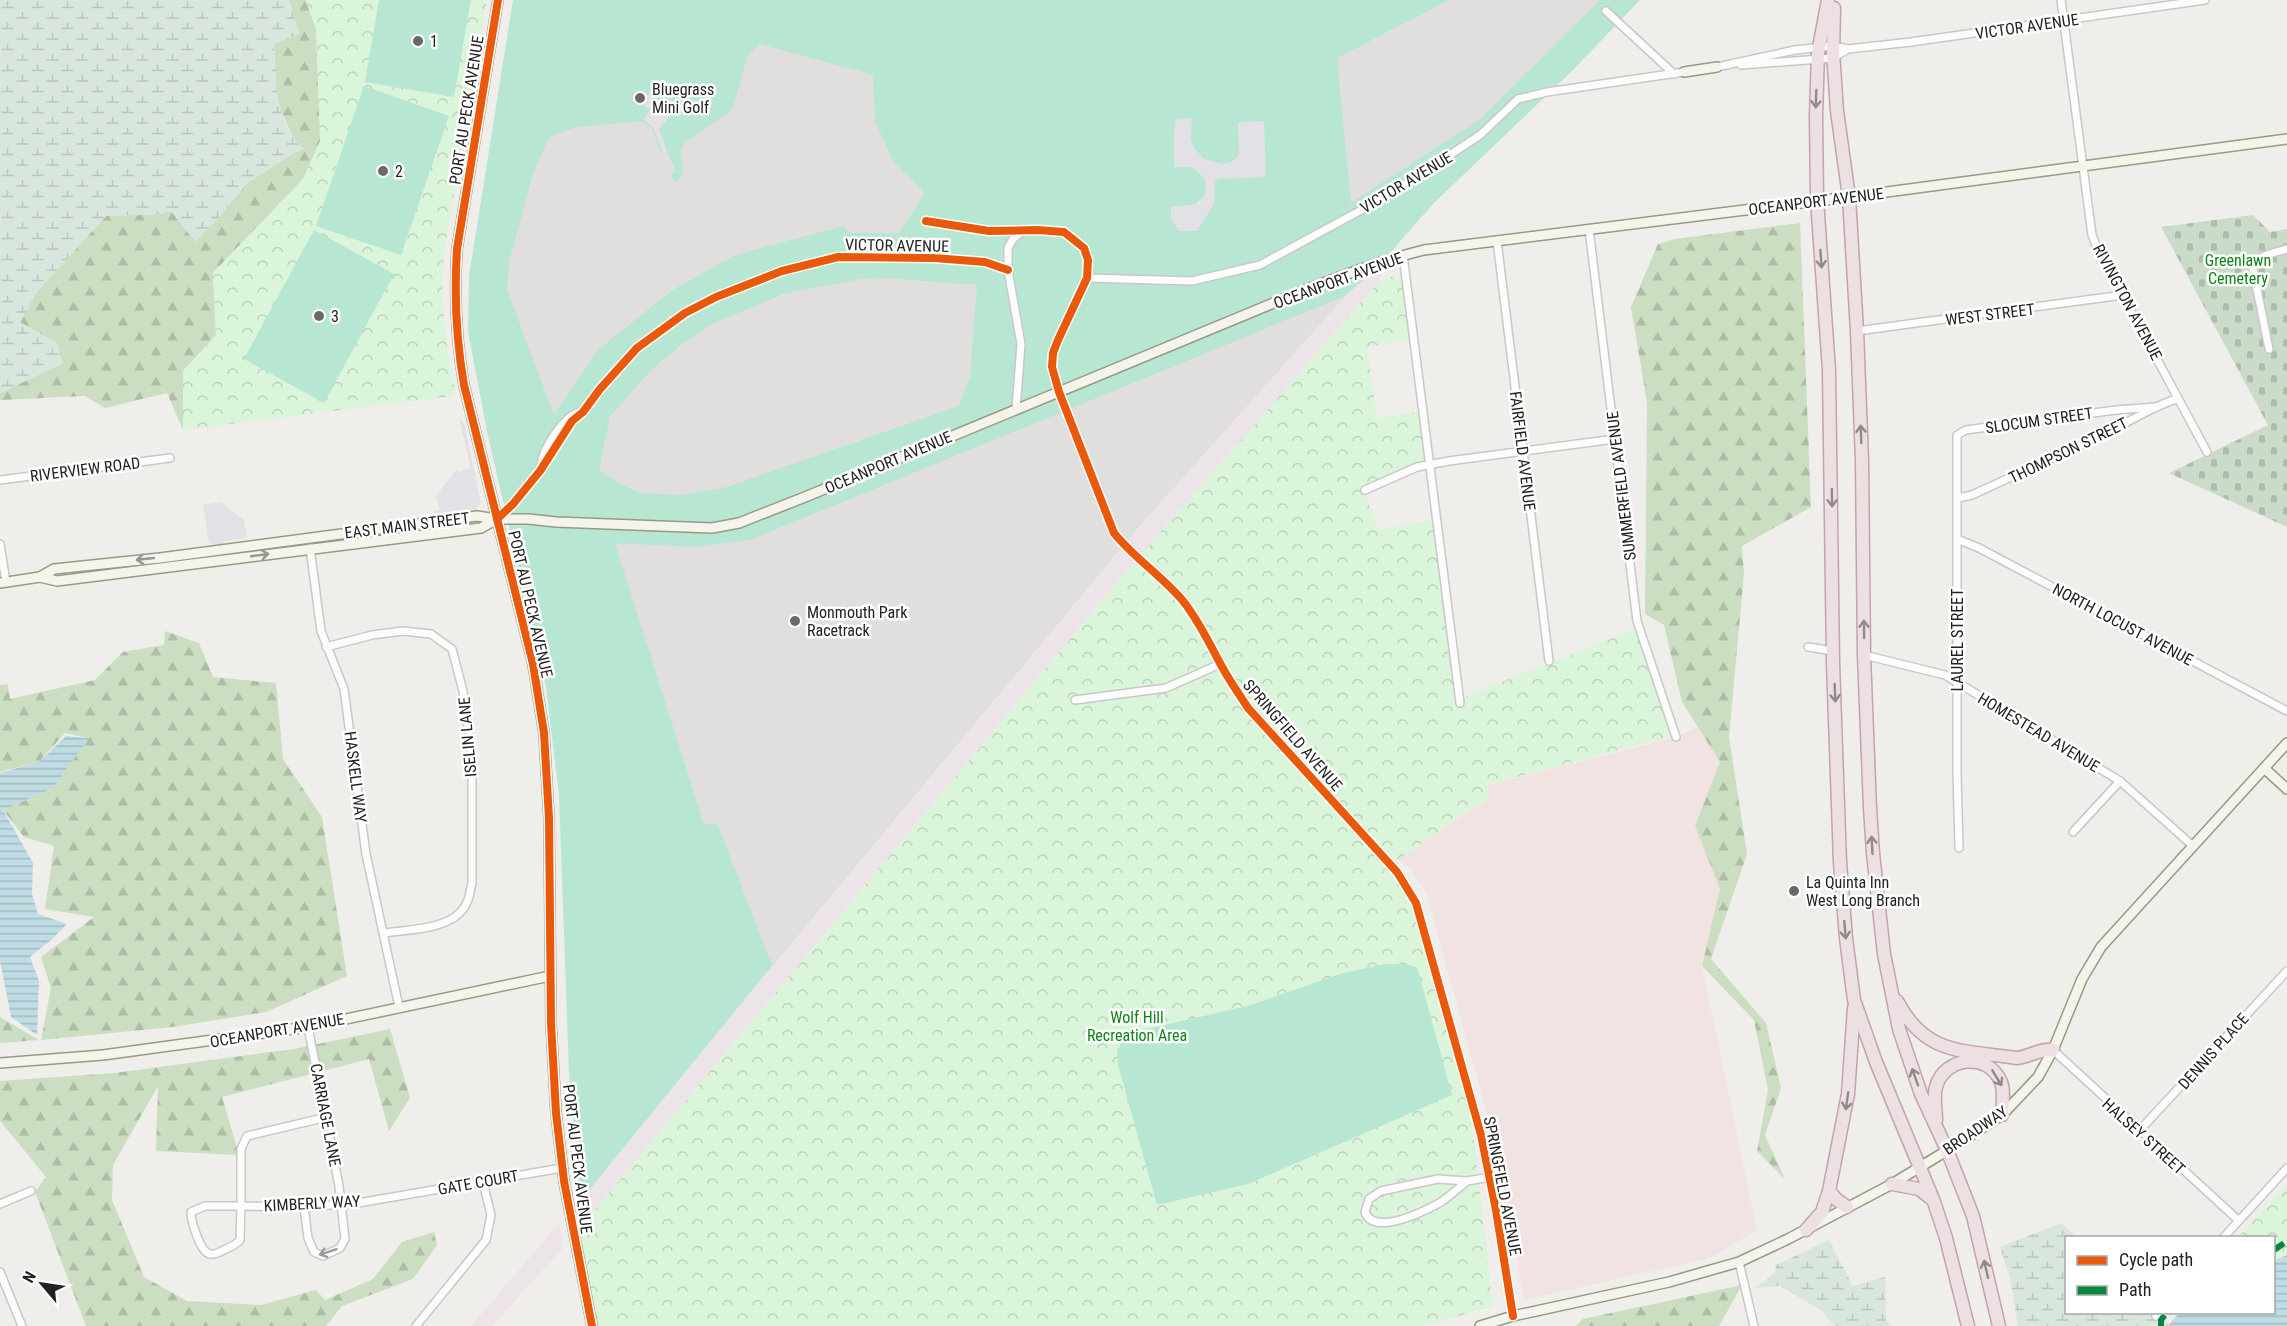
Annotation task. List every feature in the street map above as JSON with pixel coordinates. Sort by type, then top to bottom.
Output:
[{"type":"highway","points":[[1806,1230],[1821,1212],[1830,1191],[1848,1094],[1854,1000],[1840,872],[1833,651],[1829,370],[1817,200],[1815,116],[1818,53],[1828,0]]},
{"type":"highway","points":[[1835,0],[1832,19],[1833,52],[1840,141],[1849,197],[1857,331],[1862,460],[1864,655],[1873,853],[1884,954],[1904,1046],[1921,1094],[1947,1150],[1973,1216],[1999,1326]]},
{"type":"highway","points":[[1891,990],[1912,1026],[1936,1044],[1952,1049],[2017,1058],[2043,1050],[2053,1050]]},
{"type":"highway","points":[[1854,1000],[1876,1062],[1932,1199],[1958,1280],[1968,1326]]},
{"type":"highway","points":[[1937,1128],[1936,1085],[1945,1071],[1959,1062],[1976,1062],[1996,1073],[2002,1084],[2002,1115]]},
{"type":"highway","points":[[1892,1184],[1919,1189],[1932,1199]]},
{"type":"highway","points":[[1830,1191],[1847,1207]]},
{"type":"street","name":"PORT AU PECK AVENUE","points":[[498,0],[460,227],[455,292],[456,335],[464,385],[533,664],[544,733],[549,818],[553,1070],[562,1168],[592,1326]]},
{"type":"street","name":"RIVINGTON AVENUE","points":[[2061,0],[2092,235],[2208,452]]},
{"type":"street","name":"VICTOR AVENUE","points":[[1087,278],[1192,281],[1260,265],[1387,196],[1444,160],[1480,135],[1518,99],[1547,92],[1717,67],[2063,22],[2184,1],[2205,0]]},
{"type":"street","points":[[1606,11],[1679,73]]},
{"type":"street","name":"VICTOR AVENUE","points":[[1717,67],[1795,50],[1818,53],[1848,49]]},
{"type":"street","name":"OCEANPORT AVENUE","points":[[497,519],[696,528],[728,526],[752,519],[1305,290],[1383,261],[1424,250],[2287,139]]},
{"type":"street","points":[[926,221],[989,231],[1064,232],[1083,248],[1088,260],[1087,278]]},
{"type":"street","name":"SUMMERFIELD AVENUE","points":[[1589,229],[1637,621],[1676,737]]},
{"type":"street","points":[[1016,409],[1021,345],[1008,270],[1012,239],[1024,230]]},
{"type":"street","name":"FAIRFIELD AVENUE","points":[[1497,241],[1549,661]]},
{"type":"street","points":[[2269,349],[2253,269],[2258,259],[2263,256],[2287,249]]},
{"type":"street","points":[[1403,255],[1460,703]]},
{"type":"street","name":"VICTOR AVENUE","points":[[497,519],[513,504],[540,471],[569,424],[583,412],[638,348],[686,313],[716,297],[782,271],[838,257],[887,256],[980,261],[1008,270]]},
{"type":"street","name":"SPRINGFIELD AVENUE","points":[[1087,278],[1053,353],[1052,367],[1059,392],[1114,533],[1127,549],[1182,600],[1201,626],[1220,664],[1248,708],[1397,872],[1409,890],[1421,916],[1481,1135],[1513,1316]]},
{"type":"street","name":"WEST STREET","points":[[1857,331],[2123,295]]},
{"type":"street","name":"THOMPSON STREET","points":[[1958,498],[1972,495],[2096,438],[2156,406],[2178,398]]},
{"type":"street","name":"SLOCUM STREET","points":[[1959,432],[2156,406]]},
{"type":"street","name":"LAUREL STREET","points":[[1959,432],[1957,441],[1959,848]]},
{"type":"street","points":[[1365,490],[1417,467],[1615,439]]},
{"type":"street","name":"RIVERVIEW ROAD","points":[[0,480],[170,458]]},
{"type":"street","name":"EAST MAIN STREET","points":[[40,577],[54,569],[160,558],[477,516],[497,519]]},
{"type":"street","name":"EAST MAIN STREET","points":[[3,582],[40,577],[57,581],[481,528],[497,519]]},
{"type":"street","name":"NORTH LOCUST AVENUE","points":[[1957,539],[1979,548],[2287,711]]},
{"type":"street","points":[[0,544],[3,582]]},
{"type":"street","name":"HASKELL WAY","points":[[310,548],[321,632],[344,689],[366,854],[385,933],[399,1007]]},
{"type":"street","name":"ISELIN LANE","points":[[326,647],[372,635],[403,631],[431,634],[452,649],[463,691],[472,754],[472,884],[467,904],[453,919],[434,925],[385,933]]},
{"type":"street","points":[[1808,646],[1833,651]]},
{"type":"street","name":"HOMESTEAD AVENUE","points":[[1864,655],[1945,675],[2120,780],[2193,846]]},
{"type":"street","points":[[1076,700],[1166,688],[1220,664]]},
{"type":"street","name":"BROADWAY","points":[[1480,1326],[1513,1316],[1669,1282],[1739,1262],[1806,1230],[1892,1184],[2002,1115],[2038,1077],[2053,1050],[2093,958],[2287,743]]},
{"type":"street","points":[[2264,768],[2287,789]]},
{"type":"street","points":[[2073,832],[2120,780]]},
{"type":"street","name":"DENNIS PLACE","points":[[2139,1131],[2287,971]]},
{"type":"street","name":"OCEANPORT AVENUE","points":[[0,1063],[103,1055],[308,1027],[550,976]]},
{"type":"street","name":"CARRIAGE LANE","points":[[304,1207],[309,1243],[314,1252],[323,1256],[344,1244],[342,1204],[308,1027]]},
{"type":"street","name":"HALSEY STREET","points":[[2053,1050],[2238,1220]]},
{"type":"street","name":"KIMBERLY WAY","points":[[327,1117],[247,1136],[242,1146],[241,1206],[304,1207],[342,1204],[429,1191]]},
{"type":"street","name":"GATE COURT","points":[[429,1191],[562,1168]]},
{"type":"street","points":[[2225,1236],[2287,1168]]},
{"type":"street","points":[[1467,1181],[1442,1201],[1399,1220],[1380,1224],[1366,1216],[1366,1204],[1369,1199],[1381,1191],[1438,1179],[1467,1181],[1490,1177]]},
{"type":"street","points":[[416,1326],[486,1240],[491,1215],[483,1182]]},
{"type":"street","points":[[0,1204],[31,1191]]},
{"type":"street","points":[[205,1206],[241,1206],[240,1240],[237,1244],[220,1252],[207,1253],[193,1225],[192,1209],[205,1206]]},
{"type":"street","points":[[1739,1262],[1754,1326]]},
{"type":"street","points":[[0,1272],[22,1326]]},
{"type":"shaded area","points":[[1449,0],[1600,0],[1479,120],[1351,203],[1337,58]]},
{"type":"shaded area","points":[[760,44],[873,75],[875,121],[894,163],[925,193],[899,233],[851,233],[843,226],[733,256],[671,291],[598,350],[554,415],[507,290],[509,262],[534,171],[549,137],[576,127],[641,121],[652,128],[661,154],[667,152],[676,172],[671,174],[674,182],[680,179],[683,171],[680,152],[685,142],[727,114],[734,105],[747,57]]},
{"type":"shaded area","points":[[645,94],[650,95],[656,101],[669,118],[659,128],[667,152],[663,154],[653,127],[643,120],[650,110],[641,104]]},
{"type":"shaded area","points":[[1192,118],[1193,146],[1204,159],[1222,164],[1231,162],[1239,155],[1238,122],[1264,121],[1266,177],[1218,179],[1215,182],[1214,204],[1197,231],[1179,231],[1171,219],[1171,207],[1195,204],[1204,196],[1206,190],[1205,179],[1196,170],[1191,167],[1174,167],[1176,119]]},
{"type":"shaded area","points":[[1374,271],[1382,273],[1379,282],[1131,566],[579,1229],[575,1208],[781,955],[1114,555],[1345,296]]},
{"type":"shaded area","points":[[883,278],[977,285],[970,376],[959,406],[727,487],[680,495],[640,493],[599,470],[610,416],[651,370],[686,341],[714,323],[786,293],[862,279]]},
{"type":"shaded area","points":[[1345,296],[1127,540],[772,965],[717,823],[704,825],[615,543],[693,547],[750,540]]},
{"type":"shaded area","points":[[459,418],[464,424],[481,503],[474,512],[436,518],[434,511],[440,510],[436,496],[455,471],[462,472],[471,468]]},
{"type":"shaded area","points":[[221,502],[244,520],[247,538],[224,541],[222,545],[209,542],[203,505]]},
{"type":"shaded area","points":[[1698,727],[1720,762],[1695,826],[1720,889],[1702,966],[1757,1230],[1710,1258],[1524,1300],[1507,1201],[1490,1125],[1426,891],[1411,870],[1398,859],[1490,797],[1486,786],[1676,737]]},
{"type":"shaded area","points":[[559,1223],[563,1248],[492,1326],[471,1326]]},
{"type":"green space","points":[[0,0],[289,0],[300,34],[274,44],[276,86],[287,126],[304,149],[295,152],[247,183],[217,220],[195,242],[171,211],[159,214],[106,216],[36,293],[20,322],[57,343],[63,363],[0,393]]},
{"type":"green space","points":[[289,0],[306,0],[316,29],[321,141],[303,179],[213,273],[216,335],[183,371],[183,430],[167,393],[105,408],[85,396],[0,400],[0,393],[63,363],[57,343],[19,323],[36,293],[106,216],[159,214],[171,211],[217,220],[247,183],[295,152],[304,149],[294,139],[277,103],[274,43],[299,34]]},
{"type":"green space","points":[[306,0],[487,0],[442,274],[444,321],[455,389],[453,396],[183,430],[183,371],[216,335],[213,273],[303,179],[320,141],[316,29]]},
{"type":"green space","name":"1","points":[[379,0],[471,0],[454,97],[365,82]]},
{"type":"green space","name":"Monmouth Park Racetrack","points":[[513,0],[1640,0],[1572,71],[1433,204],[1374,271],[1345,296],[1134,532],[781,955],[581,1200],[569,1073],[559,795],[546,687],[488,436],[468,332],[469,276]]},
{"type":"green space","name":"2","points":[[364,86],[449,116],[401,255],[316,226]]},
{"type":"green space","name":"Greenlawn Cemetery","points":[[2253,215],[2270,232],[2287,229],[2287,527],[2169,473],[2268,425],[2161,227]]},
{"type":"green space","points":[[1800,223],[1811,507],[1742,546],[1744,574],[1729,737],[1747,854],[1711,959],[1766,1023],[1781,1088],[1765,1135],[1785,1179],[1757,1151],[1768,1090],[1754,1020],[1702,966],[1720,889],[1695,826],[1720,762],[1682,702],[1664,625],[1645,614],[1647,403],[1631,307],[1658,244],[1675,239]]},
{"type":"green space","name":"3","points":[[314,230],[394,274],[324,403],[244,359]]},
{"type":"green space","name":"Wolf Hill Recreation Area","points":[[1406,275],[1413,339],[1367,347],[1377,418],[1424,411],[1429,460],[1363,490],[1379,530],[1437,519],[1459,699],[1640,627],[1675,735],[1487,785],[1490,796],[1390,865],[1416,905],[1468,1089],[1493,1306],[1424,1326],[597,1326],[579,1229],[1131,566],[1379,282],[1393,276]]},
{"type":"green space","points":[[165,631],[199,643],[213,677],[276,683],[283,759],[322,817],[347,976],[266,1012],[173,1027],[41,1040],[51,988],[41,957],[94,917],[45,909],[54,846],[24,837],[3,810],[53,788],[88,738],[65,733],[39,762],[0,772],[0,685],[8,684],[10,699],[95,680],[123,652],[164,645]]},
{"type":"green space","points":[[1386,964],[1405,964],[1417,967],[1452,1095],[1248,1184],[1157,1205],[1118,1065],[1117,1051],[1121,1042],[1142,1030],[1248,1006],[1343,973]]},
{"type":"green space","points":[[0,1017],[39,1040],[0,1043]]},
{"type":"green space","points":[[390,1029],[410,1098],[389,1131],[369,1059],[222,1097],[239,1155],[156,1151],[158,1086],[113,1165],[112,1200],[144,1277],[187,1301],[261,1305],[316,1290],[325,1300],[373,1279],[402,1242],[434,1232],[437,1245],[413,1279],[342,1306],[326,1326],[86,1326],[35,1192],[46,1177],[0,1121],[0,1081],[114,1073],[294,1049]]},
{"type":"green space","points":[[2287,1186],[2287,1255],[2275,1261],[2275,1236],[2239,1236]]},
{"type":"green space","points":[[2061,1223],[2076,1236],[2065,1236],[2065,1314],[2158,1314],[2169,1324],[2168,1326],[2018,1326],[2010,1278],[2000,1247]]},
{"type":"green space","points":[[1829,1240],[1853,1286],[1885,1277],[1886,1321],[1891,1326],[1834,1326],[1822,1311],[1780,1286],[1755,1288],[1775,1273],[1776,1265]]},
{"type":"green space","points":[[1742,1285],[1719,1326],[1576,1326],[1583,1319]]},
{"type":"water","points":[[66,736],[89,738],[53,788],[3,810],[33,863],[32,894],[38,914],[67,924],[30,957],[39,981],[37,1035],[11,1017],[0,961],[0,773],[39,762]]},
{"type":"water","points":[[2287,1255],[2287,1326],[2168,1326],[2178,1314],[2275,1314],[2275,1261]]},
{"type":"marked path","points":[[2275,1249],[2287,1241]]},
{"type":"marked path","points":[[2161,1326],[2161,1320],[2166,1314]]},
{"type":"cycle path","points":[[498,0],[457,249],[457,334],[464,385],[533,664],[544,733],[549,818],[551,1023],[556,1113],[564,1181],[592,1326]]},
{"type":"cycle path","points":[[926,221],[989,231],[1064,232],[1084,248],[1088,260],[1087,278],[1058,340],[1053,353],[1052,367],[1059,392],[1114,533],[1183,601],[1248,708],[1397,872],[1416,903],[1481,1135],[1513,1316]]},
{"type":"cycle path","points":[[497,519],[513,504],[540,471],[572,421],[583,412],[600,389],[637,348],[685,313],[716,297],[782,271],[838,257],[934,258],[985,262],[1008,270]]},
{"type":"place","name":"1","points":[[418,41]]},
{"type":"place","name":"Bluegrass Mini Golf","points":[[640,98]]},
{"type":"place","name":"2","points":[[383,171]]},
{"type":"place","name":"3","points":[[319,316]]},
{"type":"place","name":"Monmouth Park Racetrack","points":[[795,621]]},
{"type":"place","name":"La Quinta Inn West Long Branch","points":[[1794,891]]}]
